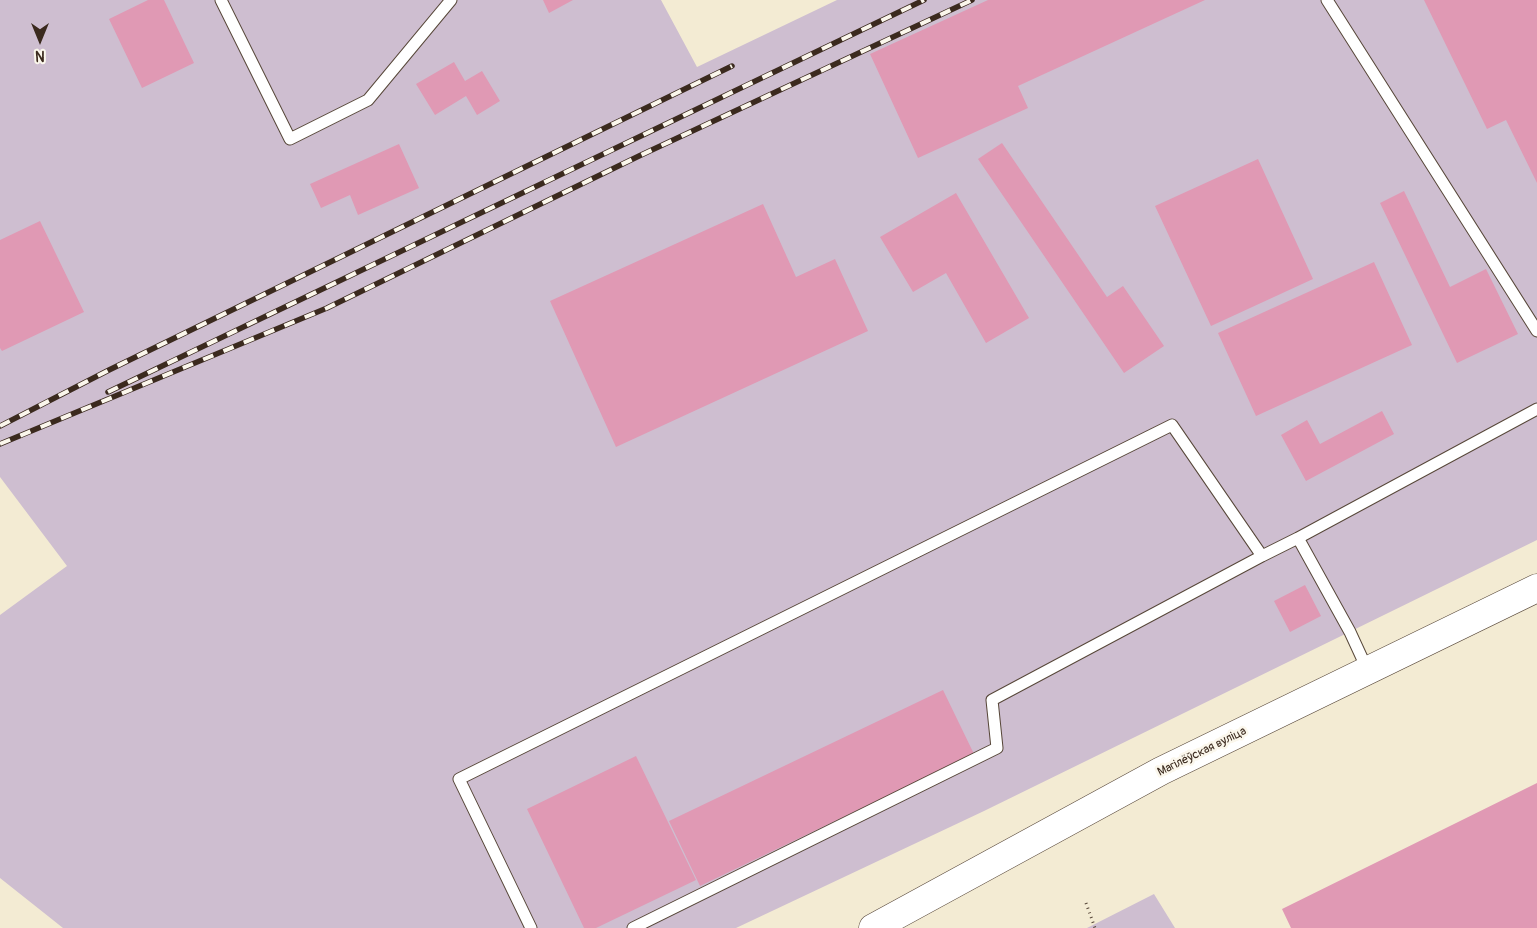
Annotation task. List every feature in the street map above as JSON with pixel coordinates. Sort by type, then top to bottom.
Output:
[{"type":"street","name":"Магілёўская вуліца","points":[[873,928],[1161,771],[1537,588]]},
{"type":"lane","points":[[221,0],[290,139],[368,100],[451,0]]},
{"type":"lane","points":[[1328,0],[1537,331]]},
{"type":"lane","points":[[633,928],[997,748],[992,700],[1537,409]]},
{"type":"lane","points":[[531,928],[459,780],[1172,425],[1262,556]]},
{"type":"lane","points":[[1298,538],[1350,632],[1368,671]]},
{"type":"path","points":[[1086,903],[1095,928]]},
{"type":"shaded area","points":[[0,0],[661,0],[697,67],[837,0],[1537,0],[1537,540],[984,811],[736,928],[63,928],[0,878],[0,615],[67,566],[0,477]]},
{"type":"shaded area","points":[[1154,894],[1175,928],[1087,928]]},
{"type":"building","points":[[148,0],[164,0],[194,63],[142,88],[109,19]]},
{"type":"building","points":[[543,0],[573,0],[549,13]]},
{"type":"building","points":[[988,0],[1205,0],[1018,86],[1028,108],[918,158],[870,54]]},
{"type":"building","points":[[1424,0],[1537,0],[1537,183],[1506,120],[1487,129]]},
{"type":"building","points":[[454,62],[465,81],[482,71],[500,101],[477,115],[466,96],[435,115],[416,84]]},
{"type":"building","points":[[1002,143],[1107,297],[1123,286],[1164,346],[1124,373],[978,159]]},
{"type":"building","points":[[399,144],[419,188],[358,215],[350,195],[321,208],[310,184]]},
{"type":"building","points":[[1258,159],[1313,279],[1211,326],[1155,206]]},
{"type":"building","points":[[1404,191],[1450,287],[1486,269],[1518,334],[1457,363],[1380,203]]},
{"type":"building","points":[[956,193],[1029,318],[986,343],[946,273],[913,292],[880,237]]},
{"type":"building","points":[[763,204],[796,277],[835,259],[868,331],[616,447],[550,301]]},
{"type":"building","points":[[40,221],[84,312],[2,351],[0,348],[0,240]]},
{"type":"building","points":[[1374,262],[1412,345],[1256,416],[1218,333]]},
{"type":"building","points":[[1382,411],[1394,434],[1306,481],[1281,435],[1307,420],[1320,444]]},
{"type":"building","points":[[1305,585],[1321,616],[1290,632],[1274,601]]},
{"type":"building","points":[[943,690],[974,754],[700,886],[669,821]]},
{"type":"building","points":[[636,756],[696,880],[596,928],[584,928],[527,809]]},
{"type":"building","points":[[1537,783],[1537,928],[1291,928],[1282,909]]},
{"type":"railway","points":[[108,392],[924,0]]},
{"type":"railway","points":[[0,444],[327,308],[639,156],[972,0]]},
{"type":"railway","points":[[0,426],[109,370],[732,66]]}]
